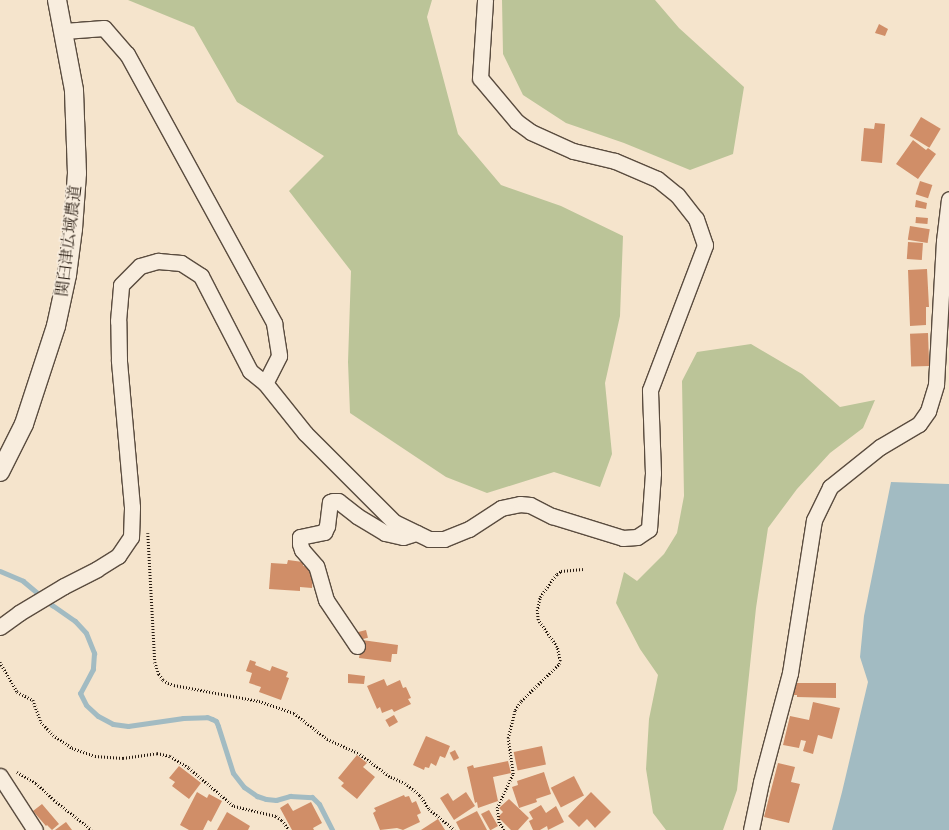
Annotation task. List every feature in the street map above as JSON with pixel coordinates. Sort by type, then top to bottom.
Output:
[{"type":"street","name":"関臼津広域農道","points":[[0,472],[24,424],[56,326],[67,275],[73,230],[76,173],[74,90],[57,0]]},
{"type":"street","points":[[0,627],[53,592],[98,569],[118,556],[131,537],[132,507],[119,360],[118,321],[121,285],[140,266],[158,261],[181,263],[201,276],[250,371],[265,383],[305,432],[394,522],[429,539],[444,540],[469,529],[501,508],[520,504],[530,505],[580,526],[623,538],[637,537],[648,529],[653,473],[650,390],[705,245],[696,219],[677,195],[657,179],[615,161],[573,151],[530,132],[517,122],[480,78],[485,0]]},
{"type":"street","points":[[64,31],[104,28],[127,54],[274,323],[279,356],[265,383]]},
{"type":"street","points":[[751,830],[761,782],[790,673],[814,520],[830,487],[880,447],[919,424],[928,411],[936,384],[944,241],[949,199]]},
{"type":"street","points":[[356,646],[326,600],[316,566],[302,550],[300,537],[324,532],[327,526],[330,502],[333,501],[338,501],[357,516],[385,533],[404,537],[416,533]]},
{"type":"street","points":[[6,772],[35,830]]},
{"type":"path","points":[[146,527],[150,550],[155,662],[159,674],[163,680],[168,683],[259,701],[294,712],[327,739],[360,754],[391,777],[405,783],[420,795],[429,809],[455,830]]},
{"type":"path","points":[[504,830],[497,815],[497,808],[513,774],[508,738],[515,710],[521,701],[559,664],[560,661],[557,647],[538,620],[537,611],[540,597],[557,574],[561,571],[583,569]]},
{"type":"path","points":[[0,662],[17,692],[33,700],[41,722],[53,735],[72,748],[95,756],[123,758],[158,753],[170,756],[189,768],[234,806],[276,816],[282,820],[289,830]]},
{"type":"path","points":[[6,772],[36,783],[54,800],[92,830]]},
{"type":"path","points":[[497,830],[501,826]]},
{"type":"green space","points":[[128,0],[432,0],[427,17],[458,134],[501,185],[561,206],[623,236],[620,316],[605,383],[612,454],[600,487],[554,472],[487,493],[446,477],[350,413],[348,362],[351,271],[289,191],[324,156],[237,102],[194,27]]},
{"type":"green space","points":[[502,0],[655,0],[679,28],[744,87],[733,154],[690,170],[624,143],[566,123],[523,95],[503,54]]},
{"type":"green space","points":[[751,344],[802,374],[840,407],[875,400],[863,428],[830,453],[797,489],[768,528],[756,608],[737,790],[723,830],[666,830],[653,813],[646,769],[649,719],[658,675],[640,649],[616,603],[624,572],[637,581],[664,554],[677,533],[684,496],[682,381],[697,352]]},
{"type":"water","points":[[891,482],[949,484],[949,830],[832,830],[868,682],[860,657],[864,616]]},
{"type":"building","points":[[879,24],[888,29],[885,36],[875,33]]},
{"type":"building","points":[[921,117],[941,129],[929,148],[910,136]]},
{"type":"building","points":[[875,123],[885,124],[882,163],[861,161],[864,128],[874,129]]},
{"type":"building","points":[[913,140],[926,150],[928,148],[936,154],[918,179],[896,164]]},
{"type":"building","points":[[920,181],[932,185],[928,198],[916,194]]},
{"type":"building","points":[[916,200],[927,203],[926,209],[915,207]]},
{"type":"building","points":[[916,217],[928,218],[927,224],[915,223]]},
{"type":"building","points":[[910,226],[930,229],[928,243],[908,240]]},
{"type":"building","points":[[908,242],[923,243],[922,260],[907,259]]},
{"type":"building","points":[[927,269],[929,307],[926,307],[926,325],[910,326],[908,270]]},
{"type":"building","points":[[928,333],[929,366],[911,367],[910,334]]},
{"type":"building","points":[[288,560],[303,562],[303,566],[314,567],[312,588],[300,587],[300,591],[269,589],[271,563],[287,564]]},
{"type":"building","points":[[366,630],[368,638],[357,640],[355,633]]},
{"type":"building","points":[[362,640],[398,645],[397,654],[392,654],[391,662],[359,658]]},
{"type":"building","points":[[250,660],[256,662],[255,665],[270,671],[272,666],[288,672],[286,677],[289,678],[281,700],[259,692],[261,687],[249,683],[252,673],[246,671]]},
{"type":"building","points":[[348,674],[365,676],[364,684],[348,683]]},
{"type":"building","points":[[384,679],[387,686],[400,680],[403,688],[406,687],[411,698],[408,699],[411,704],[394,712],[392,709],[382,713],[380,707],[377,709],[367,686]]},
{"type":"building","points":[[797,683],[836,683],[836,698],[797,697],[797,695],[794,695],[794,685],[797,685]]},
{"type":"building","points":[[813,702],[840,708],[832,739],[818,735],[813,754],[803,751],[806,741],[801,740],[799,748],[783,745],[790,716],[809,720]]},
{"type":"building","points":[[394,715],[398,722],[389,727],[385,720]]},
{"type":"building","points":[[426,736],[450,746],[445,758],[440,756],[436,766],[431,763],[429,768],[425,767],[424,770],[413,765]]},
{"type":"building","points":[[542,746],[546,765],[518,771],[514,752]]},
{"type":"building","points":[[455,750],[459,758],[454,761],[450,753]]},
{"type":"building","points":[[357,755],[367,763],[363,767],[375,777],[357,799],[341,786],[344,783],[338,778]]},
{"type":"building","points":[[508,761],[511,773],[493,777],[498,801],[478,808],[477,802],[475,803],[467,767],[473,765],[474,768]]},
{"type":"building","points":[[778,763],[795,767],[791,782],[800,784],[789,823],[764,817]]},
{"type":"building","points":[[179,766],[201,783],[189,799],[172,786],[175,782],[169,778]]},
{"type":"building","points":[[544,772],[551,794],[536,799],[537,802],[519,808],[512,787],[518,785],[517,781]]},
{"type":"building","points":[[574,776],[584,796],[561,807],[551,788]]},
{"type":"building","points":[[197,792],[207,798],[209,794],[222,801],[211,822],[208,820],[203,830],[189,830],[180,825]]},
{"type":"building","points":[[466,792],[475,806],[454,820],[440,798],[448,793],[453,801]]},
{"type":"building","points":[[591,792],[611,812],[595,828],[587,819],[579,827],[568,816]]},
{"type":"building","points":[[404,795],[405,797],[409,796],[412,803],[416,801],[421,813],[417,815],[420,822],[403,830],[397,828],[380,830],[373,813],[376,811],[374,808]]},
{"type":"building","points":[[509,799],[529,818],[518,830],[511,830],[498,817],[503,812],[499,808]]},
{"type":"building","points":[[311,802],[322,823],[313,828],[314,830],[292,830],[280,808],[288,803],[293,811]]},
{"type":"building","points":[[42,804],[59,824],[52,830],[47,825],[46,826],[33,811]]},
{"type":"building","points":[[541,805],[546,813],[556,806],[564,822],[548,830],[547,826],[540,830],[533,830],[529,821],[533,819],[529,812]]},
{"type":"building","points":[[489,810],[498,826],[491,830],[481,814]]},
{"type":"building","points":[[477,811],[487,830],[460,830],[456,822]]},
{"type":"building","points":[[227,812],[250,826],[248,830],[217,830]]},
{"type":"building","points":[[438,819],[445,830],[421,830]]},
{"type":"building","points":[[66,822],[72,830],[55,830]]},
{"type":"waterway","points":[[0,571],[23,581],[52,605],[75,621],[86,633],[94,653],[93,669],[80,693],[86,705],[98,716],[113,724],[128,726],[183,718],[207,717],[212,719],[216,721],[218,726],[233,773],[244,787],[257,796],[266,799],[276,800],[290,796],[312,797],[319,804],[332,830]]}]
